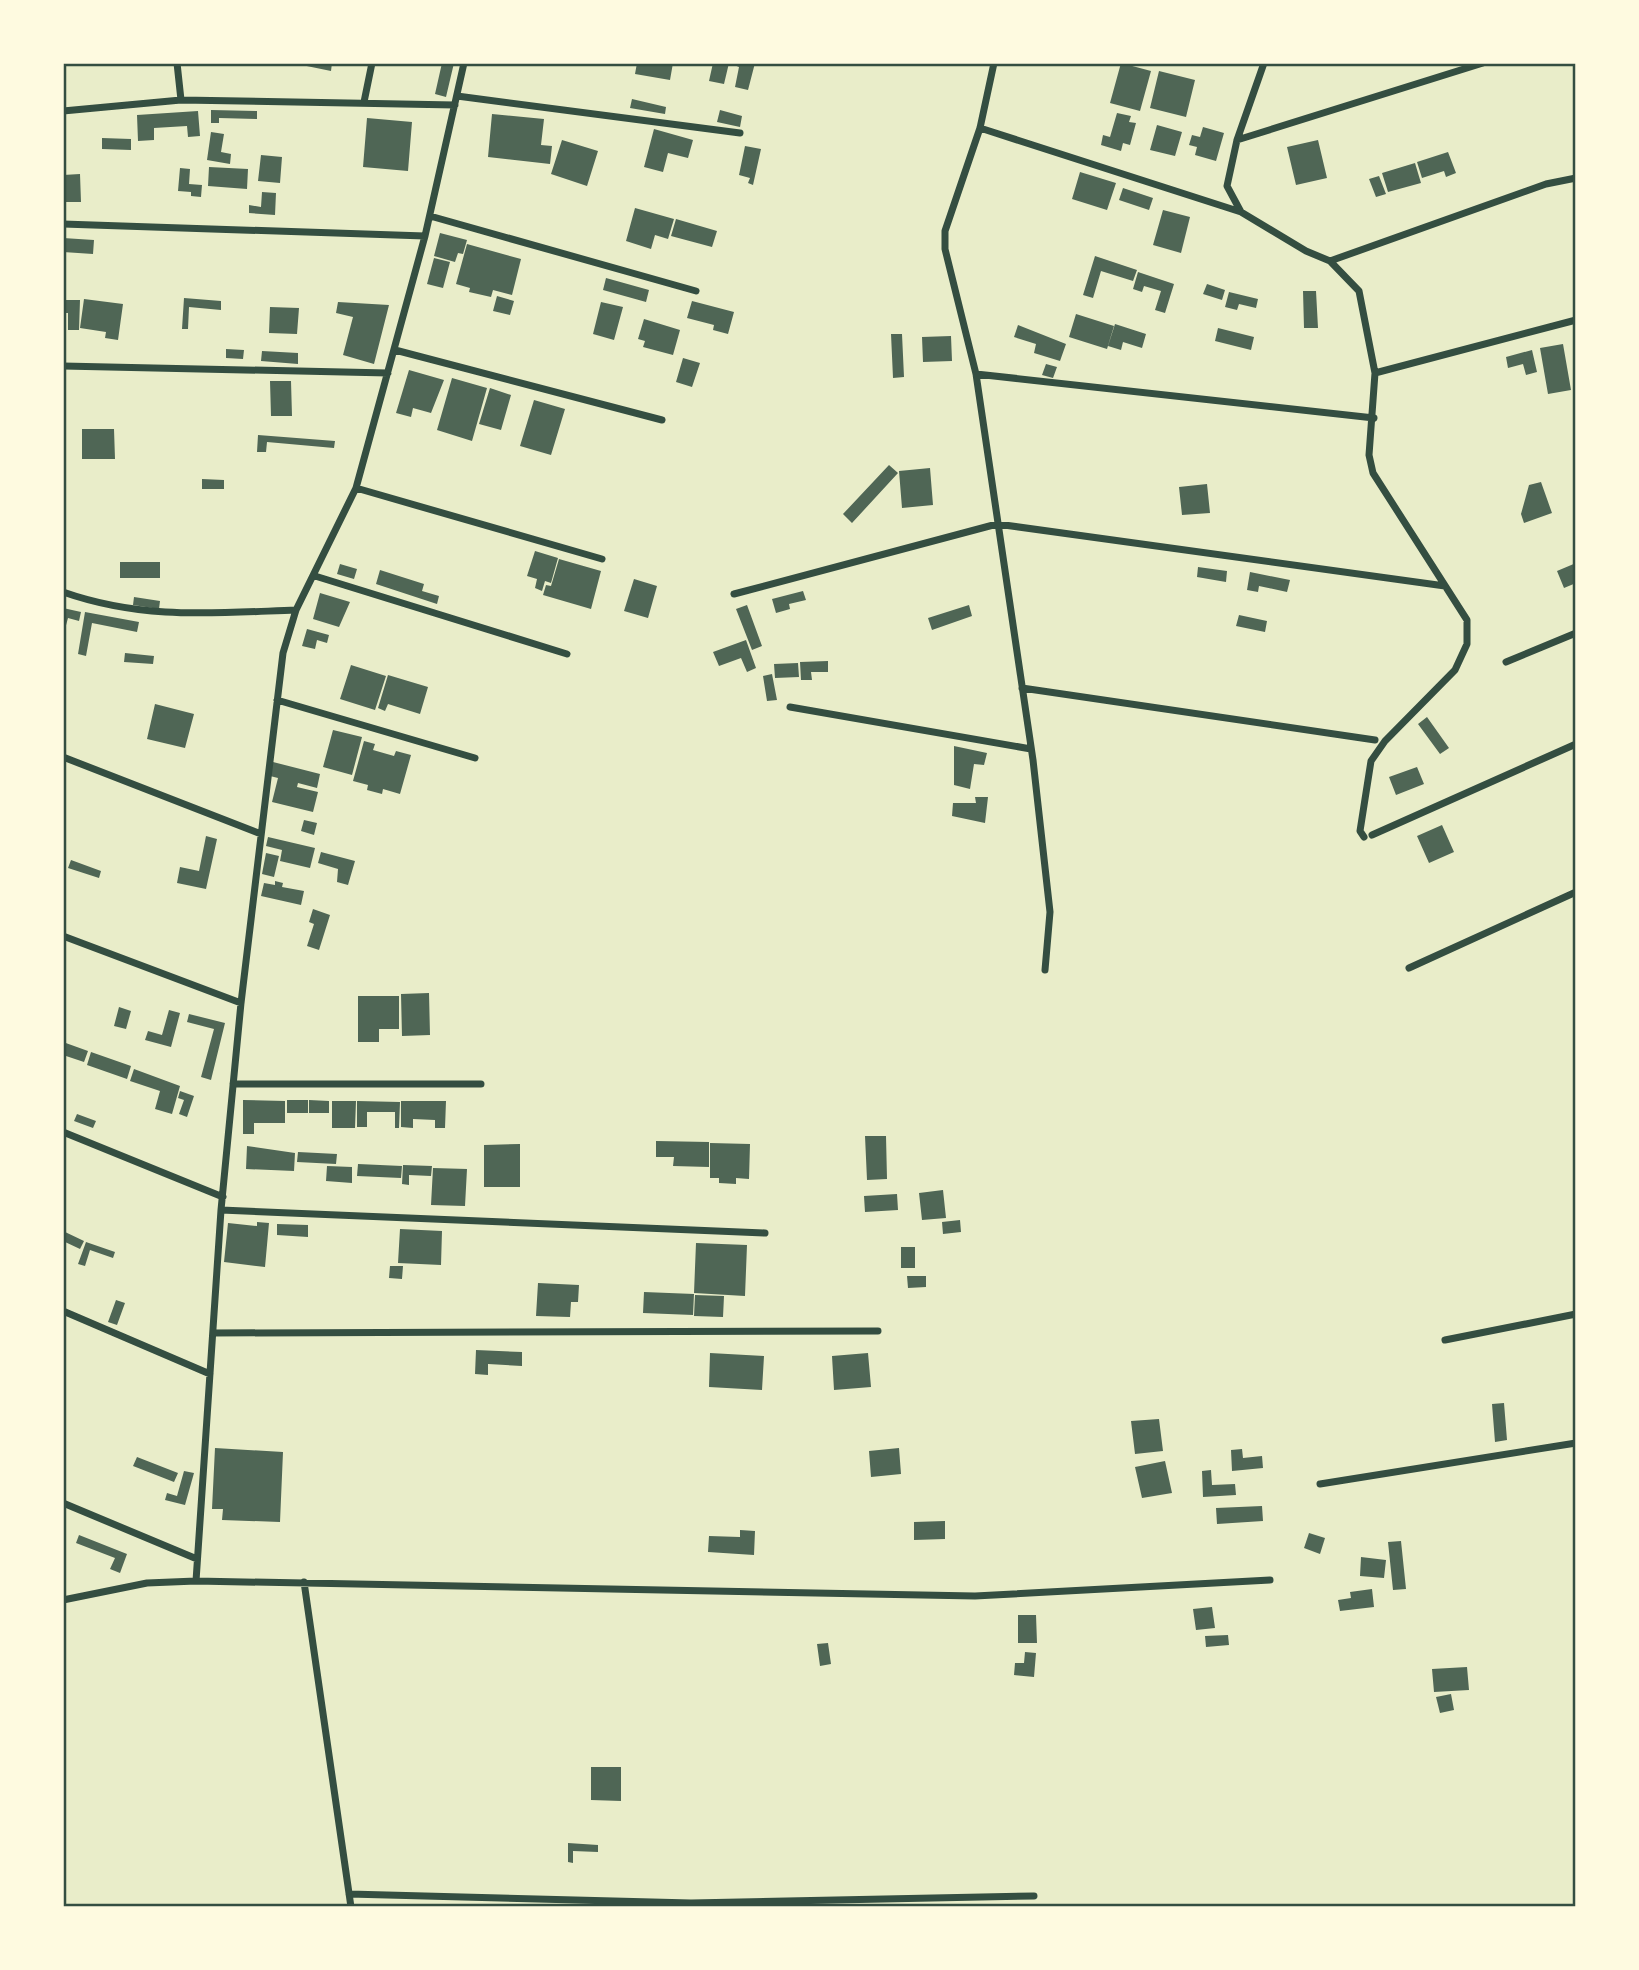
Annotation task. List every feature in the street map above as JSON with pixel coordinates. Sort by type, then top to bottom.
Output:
[{"type":"street","points":[[177,63],[181,100]]},
{"type":"street","points":[[364,102],[372,63]]},
{"type":"street","points":[[196,1581],[221,1210],[241,1003],[283,653],[296,610],[356,488],[425,236],[464,63]]},
{"type":"street","points":[[994,63],[980,128],[945,231],[945,249],[976,374],[1031,749],[1050,912],[1045,971]]},
{"type":"street","points":[[1241,212],[1227,186],[1237,140],[1264,63]]},
{"type":"street","points":[[1237,140],[1483,63]]},
{"type":"street","points":[[457,96],[740,133]]},
{"type":"street","points":[[63,111],[181,100],[455,105]]},
{"type":"street","points":[[980,128],[1241,212],[1306,251],[1331,261],[1359,291],[1376,373],[1369,455],[1373,473],[1467,620],[1467,644],[1455,670],[1385,741],[1371,761],[1360,831],[1368,836],[1576,744]]},
{"type":"street","points":[[1331,261],[1546,184],[1576,178]]},
{"type":"street","points":[[430,216],[696,291]]},
{"type":"street","points":[[63,224],[425,236]]},
{"type":"street","points":[[1376,373],[1576,320]]},
{"type":"street","points":[[395,350],[662,420]]},
{"type":"street","points":[[63,366],[388,373]]},
{"type":"street","points":[[976,374],[1374,418]]},
{"type":"street","points":[[356,488],[602,559]]},
{"type":"street","points":[[734,594],[997,524],[1445,586]]},
{"type":"street","points":[[315,576],[567,654]]},
{"type":"street","points":[[63,592],[99,605],[164,614],[296,610]]},
{"type":"street","points":[[1506,662],[1576,633]]},
{"type":"street","points":[[1022,688],[1375,740]]},
{"type":"street","points":[[277,699],[475,758]]},
{"type":"street","points":[[790,707],[1031,749]]},
{"type":"street","points":[[63,757],[261,834]]},
{"type":"street","points":[[1409,968],[1576,892]]},
{"type":"street","points":[[63,936],[241,1003]]},
{"type":"street","points":[[233,1084],[481,1084]]},
{"type":"street","points":[[63,1132],[223,1197]]},
{"type":"street","points":[[221,1210],[765,1233]]},
{"type":"street","points":[[63,1311],[210,1374]]},
{"type":"street","points":[[1445,1340],[1576,1314]]},
{"type":"street","points":[[213,1333],[878,1331]]},
{"type":"street","points":[[1320,1485],[1576,1443]]},
{"type":"street","points":[[63,1503],[197,1559]]},
{"type":"street","points":[[63,1600],[147,1583],[196,1581],[975,1596],[1270,1580]]},
{"type":"street","points":[[304,1582],[351,1907]]},
{"type":"street","points":[[349,1894],[691,1903],[1034,1896]]},
{"type":"building","points":[[292,63],[332,63],[331,71]]},
{"type":"building","points":[[442,63],[454,63],[446,97],[435,94]]},
{"type":"building","points":[[637,63],[673,63],[670,80],[635,74]]},
{"type":"building","points":[[713,63],[729,63],[724,84],[709,81]]},
{"type":"building","points":[[729,63],[755,63],[748,90],[735,87],[739,67]]},
{"type":"building","points":[[1121,63],[1151,71],[1140,111],[1110,103]]},
{"type":"building","points":[[1159,71],[1195,80],[1186,117],[1150,108]]},
{"type":"building","points":[[632,99],[666,107],[665,114],[630,108]]},
{"type":"building","points":[[211,110],[257,111],[257,119],[219,118],[219,123],[211,123]]},
{"type":"building","points":[[720,110],[742,116],[740,127],[717,122]]},
{"type":"building","points":[[198,111],[200,136],[188,137],[187,126],[154,128],[154,140],[138,141],[137,115]]},
{"type":"building","points":[[1117,113],[1131,116],[1129,122],[1136,123],[1130,145],[1123,143],[1121,151],[1101,145],[1103,135],[1110,137]]},
{"type":"building","points":[[492,114],[544,119],[541,145],[552,146],[550,164],[488,157]]},
{"type":"building","points":[[367,118],[412,122],[408,171],[363,167]]},
{"type":"building","points":[[1157,125],[1182,132],[1175,156],[1150,150]]},
{"type":"building","points":[[1203,127],[1224,133],[1216,161],[1195,155],[1197,147],[1189,145],[1192,135],[1200,137]]},
{"type":"building","points":[[654,129],[693,140],[688,158],[668,153],[663,172],[644,167]]},
{"type":"building","points":[[211,132],[224,134],[221,152],[231,154],[230,164],[207,160]]},
{"type":"building","points":[[102,138],[131,139],[131,150],[102,149]]},
{"type":"building","points":[[562,140],[598,151],[587,186],[551,174]]},
{"type":"building","points":[[1318,140],[1327,178],[1296,185],[1287,147]]},
{"type":"building","points":[[745,146],[761,149],[753,185],[748,183],[750,178],[739,175]]},
{"type":"building","points":[[1448,152],[1456,173],[1446,177],[1444,171],[1422,178],[1417,162]]},
{"type":"building","points":[[261,155],[282,157],[280,183],[258,181]]},
{"type":"building","points":[[1415,163],[1421,183],[1388,192],[1382,173]]},
{"type":"building","points":[[209,167],[248,169],[247,189],[208,186]]},
{"type":"building","points":[[180,168],[190,169],[189,184],[202,185],[201,197],[191,196],[191,192],[178,191]]},
{"type":"building","points":[[1080,172],[1116,183],[1107,210],[1072,199]]},
{"type":"building","points":[[80,174],[81,202],[63,202],[63,175]]},
{"type":"building","points":[[1379,176],[1386,194],[1376,197],[1369,179]]},
{"type":"building","points":[[1123,188],[1153,198],[1149,210],[1119,200]]},
{"type":"building","points":[[262,192],[276,193],[275,215],[249,213],[249,205],[261,207]]},
{"type":"building","points":[[635,208],[674,219],[668,239],[655,235],[651,249],[626,241]]},
{"type":"building","points":[[1163,210],[1190,217],[1181,253],[1153,245]]},
{"type":"building","points":[[676,219],[717,231],[712,247],[671,236]]},
{"type":"building","points":[[440,233],[467,240],[463,254],[458,253],[455,262],[434,256]]},
{"type":"building","points":[[63,238],[94,240],[93,254],[63,252]]},
{"type":"building","points":[[467,244],[521,259],[512,295],[493,290],[491,297],[469,292],[470,288],[456,284]]},
{"type":"building","points":[[1095,256],[1137,270],[1133,281],[1101,271],[1093,298],[1083,295]]},
{"type":"building","points":[[434,258],[450,262],[443,288],[427,284]]},
{"type":"building","points":[[1138,272],[1174,284],[1165,313],[1155,310],[1161,291],[1144,286],[1142,292],[1133,289]]},
{"type":"building","points":[[606,278],[649,290],[646,302],[603,290]]},
{"type":"building","points":[[1207,284],[1225,290],[1222,300],[1203,294]]},
{"type":"building","points":[[1303,291],[1316,291],[1318,328],[1304,328]]},
{"type":"building","points":[[1229,292],[1258,299],[1256,308],[1239,304],[1237,310],[1225,307]]},
{"type":"building","points":[[497,296],[514,301],[510,315],[493,311]]},
{"type":"building","points":[[184,298],[221,301],[221,310],[189,307],[188,329],[182,329]]},
{"type":"building","points":[[84,299],[123,304],[118,340],[105,338],[106,332],[80,328]]},
{"type":"building","points":[[63,300],[80,300],[79,330],[68,330],[68,313],[63,313]]},
{"type":"building","points":[[692,301],[734,312],[728,334],[713,330],[714,325],[687,318]]},
{"type":"building","points":[[338,302],[389,305],[374,364],[343,355],[353,317],[336,313]]},
{"type":"building","points":[[601,302],[623,307],[614,340],[593,334]]},
{"type":"building","points":[[270,307],[299,308],[297,334],[269,333]]},
{"type":"building","points":[[1076,314],[1114,326],[1107,349],[1069,337]]},
{"type":"building","points":[[644,319],[680,330],[673,355],[643,347],[645,341],[638,339]]},
{"type":"building","points":[[1115,324],[1146,334],[1142,348],[1123,342],[1121,350],[1108,346]]},
{"type":"building","points":[[1018,325],[1066,344],[1060,361],[1034,353],[1036,344],[1014,337]]},
{"type":"building","points":[[1218,328],[1254,337],[1251,350],[1215,341]]},
{"type":"building","points":[[891,334],[902,334],[904,377],[893,378]]},
{"type":"building","points":[[951,336],[952,361],[923,362],[922,337]]},
{"type":"building","points":[[1563,344],[1571,390],[1548,394],[1540,348]]},
{"type":"building","points":[[226,349],[244,350],[243,359],[226,358]]},
{"type":"building","points":[[1532,350],[1537,372],[1526,375],[1523,364],[1508,368],[1506,357]]},
{"type":"building","points":[[262,351],[298,353],[298,364],[261,361]]},
{"type":"building","points":[[683,358],[700,363],[692,387],[676,382]]},
{"type":"building","points":[[1046,364],[1057,367],[1053,378],[1042,375]]},
{"type":"building","points":[[409,370],[444,380],[431,413],[413,408],[411,417],[396,413]]},
{"type":"building","points":[[452,378],[487,388],[472,441],[437,430]]},
{"type":"building","points":[[270,381],[291,381],[292,416],[271,416]]},
{"type":"building","points":[[490,388],[511,395],[501,430],[479,424]]},
{"type":"building","points":[[534,400],[565,409],[551,455],[520,446]]},
{"type":"building","points":[[82,429],[114,429],[115,459],[82,459]]},
{"type":"building","points":[[258,435],[335,441],[334,448],[267,442],[266,452],[257,452]]},
{"type":"building","points":[[889,465],[898,473],[852,523],[843,514]]},
{"type":"building","points":[[930,468],[933,505],[902,508],[899,471]]},
{"type":"building","points":[[202,479],[224,480],[224,489],[202,489]]},
{"type":"building","points":[[1541,482],[1552,513],[1524,523],[1521,514],[1529,485]]},
{"type":"building","points":[[1207,484],[1210,513],[1182,515],[1179,487]]},
{"type":"building","points":[[535,551],[558,558],[551,583],[545,581],[542,591],[535,588],[537,579],[527,576]]},
{"type":"building","points":[[559,559],[601,571],[591,609],[543,595],[546,585],[551,586]]},
{"type":"building","points":[[120,562],[160,562],[160,578],[120,578]]},
{"type":"building","points":[[1576,563],[1576,583],[1564,588],[1557,571]]},
{"type":"building","points":[[340,564],[357,569],[354,579],[337,574]]},
{"type":"building","points":[[1198,567],[1227,571],[1226,582],[1197,577]]},
{"type":"building","points":[[380,570],[424,584],[422,591],[439,596],[437,604],[376,584]]},
{"type":"building","points":[[1250,572],[1290,580],[1287,592],[1259,586],[1258,592],[1247,590]]},
{"type":"building","points":[[634,579],[657,586],[648,618],[624,611]]},
{"type":"building","points":[[803,591],[806,600],[789,604],[790,609],[776,613],[772,599]]},
{"type":"building","points":[[320,593],[350,602],[339,627],[313,619]]},
{"type":"building","points":[[134,597],[160,601],[159,609],[133,605]]},
{"type":"building","points":[[747,605],[762,646],[752,650],[736,609]]},
{"type":"building","points":[[969,605],[972,616],[932,630],[928,618]]},
{"type":"building","points":[[63,608],[81,612],[79,621],[68,618],[65,629]]},
{"type":"building","points":[[85,612],[139,622],[137,632],[92,623],[86,656],[78,654]]},
{"type":"building","points":[[1239,615],[1267,621],[1265,632],[1236,626]]},
{"type":"building","points":[[307,629],[329,635],[327,643],[317,640],[315,649],[302,646]]},
{"type":"building","points":[[746,640],[756,668],[747,672],[741,658],[719,666],[713,652]]},
{"type":"building","points":[[125,653],[154,656],[153,664],[124,662]]},
{"type":"building","points":[[828,661],[828,672],[811,672],[812,680],[801,680],[800,662]]},
{"type":"building","points":[[798,663],[799,677],[775,678],[774,664]]},
{"type":"building","points":[[351,665],[386,676],[375,710],[340,699]]},
{"type":"building","points":[[772,674],[777,700],[767,701],[763,676]]},
{"type":"building","points":[[388,675],[428,687],[420,714],[388,704],[385,711],[378,708]]},
{"type":"building","points":[[155,704],[194,714],[185,748],[147,739]]},
{"type":"building","points":[[1427,717],[1449,748],[1440,754],[1418,724]]},
{"type":"building","points":[[333,730],[362,737],[352,775],[323,767]]},
{"type":"building","points":[[364,741],[375,744],[373,750],[394,756],[396,751],[411,755],[400,794],[383,789],[382,794],[367,790],[368,785],[353,781]]},
{"type":"building","points":[[954,746],[987,753],[984,765],[974,764],[970,789],[954,785]]},
{"type":"building","points":[[273,762],[320,774],[317,788],[298,783],[297,787],[318,792],[313,812],[272,802],[278,778],[270,776]]},
{"type":"building","points":[[1417,767],[1424,784],[1396,795],[1389,777]]},
{"type":"building","points":[[975,797],[988,797],[985,823],[952,816],[953,803],[976,803]]},
{"type":"building","points":[[304,820],[317,823],[314,835],[301,831]]},
{"type":"building","points":[[1442,825],[1454,852],[1429,863],[1417,836]]},
{"type":"building","points":[[206,836],[217,839],[206,889],[177,883],[180,867],[199,871]]},
{"type":"building","points":[[268,837],[315,848],[310,868],[280,861],[282,850],[266,846]]},
{"type":"building","points":[[321,852],[355,861],[348,885],[337,882],[338,869],[318,863]]},
{"type":"building","points":[[266,853],[279,856],[274,877],[262,874]]},
{"type":"building","points":[[71,860],[101,871],[99,878],[68,868]]},
{"type":"building","points":[[275,881],[283,883],[282,887],[304,891],[301,905],[261,896],[264,883],[275,885]]},
{"type":"building","points":[[313,909],[330,915],[319,950],[307,946],[314,924],[309,922]]},
{"type":"building","points":[[429,993],[430,1035],[402,1036],[401,994]]},
{"type":"building","points":[[358,996],[399,996],[399,1029],[379,1029],[379,1042],[358,1042]]},
{"type":"building","points":[[119,1007],[131,1011],[126,1029],[114,1026]]},
{"type":"building","points":[[169,1010],[180,1013],[171,1047],[145,1040],[148,1031],[162,1035]]},
{"type":"building","points":[[189,1014],[225,1023],[211,1080],[201,1077],[214,1029],[187,1022]]},
{"type":"building","points":[[63,1042],[88,1051],[84,1062],[63,1055]]},
{"type":"building","points":[[91,1052],[131,1066],[127,1079],[87,1065]]},
{"type":"building","points":[[134,1069],[180,1086],[172,1114],[155,1109],[160,1091],[130,1081]]},
{"type":"building","points":[[180,1091],[194,1096],[187,1117],[179,1114],[184,1100],[178,1098]]},
{"type":"building","points":[[243,1100],[285,1101],[285,1123],[254,1123],[254,1134],[243,1134]]},
{"type":"building","points":[[287,1100],[308,1100],[308,1113],[287,1113]]},
{"type":"building","points":[[309,1100],[329,1101],[329,1113],[309,1113]]},
{"type":"building","points":[[332,1101],[356,1101],[355,1128],[332,1128]]},
{"type":"building","points":[[357,1101],[400,1102],[399,1128],[395,1128],[395,1112],[367,1112],[367,1127],[357,1127]]},
{"type":"building","points":[[401,1101],[446,1101],[445,1128],[435,1128],[435,1120],[413,1119],[413,1128],[401,1127]]},
{"type":"building","points":[[77,1114],[96,1121],[93,1128],[74,1121]]},
{"type":"building","points":[[865,1136],[886,1136],[887,1179],[867,1180]]},
{"type":"building","points":[[656,1141],[709,1142],[709,1167],[673,1166],[674,1157],[656,1157]]},
{"type":"building","points":[[710,1143],[750,1144],[749,1179],[736,1178],[736,1184],[719,1183],[719,1178],[710,1178]]},
{"type":"building","points":[[520,1144],[520,1187],[484,1187],[484,1145]]},
{"type":"building","points":[[247,1146],[295,1153],[294,1171],[246,1169]]},
{"type":"building","points":[[298,1152],[337,1154],[336,1164],[297,1162]]},
{"type":"building","points":[[358,1164],[402,1166],[401,1178],[357,1176]]},
{"type":"building","points":[[403,1165],[432,1166],[431,1176],[409,1175],[409,1185],[402,1184]]},
{"type":"building","points":[[327,1166],[352,1167],[352,1183],[326,1181]]},
{"type":"building","points":[[433,1168],[467,1169],[465,1206],[431,1205]]},
{"type":"building","points":[[943,1190],[946,1218],[922,1220],[919,1193]]},
{"type":"building","points":[[897,1194],[898,1210],[865,1212],[864,1196]]},
{"type":"building","points":[[960,1220],[961,1232],[943,1234],[942,1222]]},
{"type":"building","points":[[257,1222],[269,1223],[265,1267],[224,1262],[228,1223],[257,1226]]},
{"type":"building","points":[[277,1224],[308,1225],[308,1237],[277,1235]]},
{"type":"building","points":[[400,1229],[442,1231],[441,1265],[398,1263]]},
{"type":"building","points":[[63,1231],[84,1241],[80,1249],[63,1241]]},
{"type":"building","points":[[86,1242],[115,1252],[113,1258],[90,1250],[85,1266],[78,1264]]},
{"type":"building","points":[[696,1243],[747,1245],[745,1296],[694,1293]]},
{"type":"building","points":[[901,1247],[915,1247],[915,1268],[901,1268]]},
{"type":"building","points":[[390,1266],[403,1266],[402,1279],[389,1278]]},
{"type":"building","points":[[907,1276],[926,1276],[926,1287],[908,1288]]},
{"type":"building","points":[[538,1283],[579,1285],[578,1302],[571,1302],[570,1317],[536,1316]]},
{"type":"building","points":[[644,1292],[694,1294],[693,1315],[643,1313]]},
{"type":"building","points":[[695,1295],[724,1296],[723,1317],[694,1316]]},
{"type":"building","points":[[116,1300],[125,1303],[117,1325],[108,1322]]},
{"type":"building","points":[[476,1350],[522,1352],[522,1366],[488,1364],[488,1375],[475,1374]]},
{"type":"building","points":[[710,1353],[764,1356],[762,1390],[709,1387]]},
{"type":"building","points":[[868,1353],[871,1387],[834,1390],[832,1356]]},
{"type":"building","points":[[1504,1403],[1507,1440],[1495,1442],[1492,1404]]},
{"type":"building","points":[[1159,1419],[1163,1451],[1135,1454],[1131,1421]]},
{"type":"building","points":[[215,1448],[283,1452],[280,1522],[222,1520],[223,1509],[212,1509]]},
{"type":"building","points":[[899,1448],[901,1474],[871,1477],[869,1451]]},
{"type":"building","points":[[1242,1449],[1243,1458],[1262,1456],[1263,1468],[1232,1471],[1231,1450]]},
{"type":"building","points":[[137,1457],[178,1473],[174,1482],[133,1466]]},
{"type":"building","points":[[1165,1461],[1172,1493],[1142,1498],[1135,1467]]},
{"type":"building","points":[[1211,1470],[1212,1485],[1235,1484],[1236,1495],[1203,1497],[1202,1471]]},
{"type":"building","points":[[184,1471],[194,1473],[185,1505],[165,1500],[167,1493],[177,1496]]},
{"type":"building","points":[[1262,1506],[1263,1521],[1217,1524],[1216,1508]]},
{"type":"building","points":[[945,1521],[945,1539],[914,1540],[914,1522]]},
{"type":"building","points":[[740,1530],[755,1531],[754,1555],[708,1552],[709,1536],[740,1537]]},
{"type":"building","points":[[1309,1533],[1325,1538],[1320,1554],[1304,1548]]},
{"type":"building","points":[[79,1535],[127,1554],[120,1573],[110,1569],[115,1558],[76,1543]]},
{"type":"building","points":[[1401,1541],[1406,1589],[1393,1590],[1388,1542]]},
{"type":"building","points":[[1361,1557],[1386,1560],[1384,1578],[1360,1576]]},
{"type":"building","points":[[1372,1589],[1374,1607],[1340,1611],[1338,1600],[1351,1598],[1350,1592]]},
{"type":"building","points":[[1212,1607],[1215,1628],[1196,1630],[1193,1609]]},
{"type":"building","points":[[1018,1615],[1036,1615],[1037,1643],[1018,1643]]},
{"type":"building","points":[[1228,1635],[1229,1645],[1206,1647],[1205,1636]]},
{"type":"building","points":[[828,1643],[831,1664],[820,1666],[817,1644]]},
{"type":"building","points":[[1025,1652],[1036,1653],[1034,1677],[1014,1675],[1015,1663],[1024,1663]]},
{"type":"building","points":[[1467,1667],[1469,1690],[1434,1692],[1432,1669]]},
{"type":"building","points":[[1451,1694],[1454,1710],[1440,1713],[1436,1697]]},
{"type":"building","points":[[591,1767],[621,1767],[621,1801],[591,1800]]},
{"type":"building","points":[[568,1843],[598,1845],[598,1852],[573,1851],[573,1863],[568,1862]]}]
